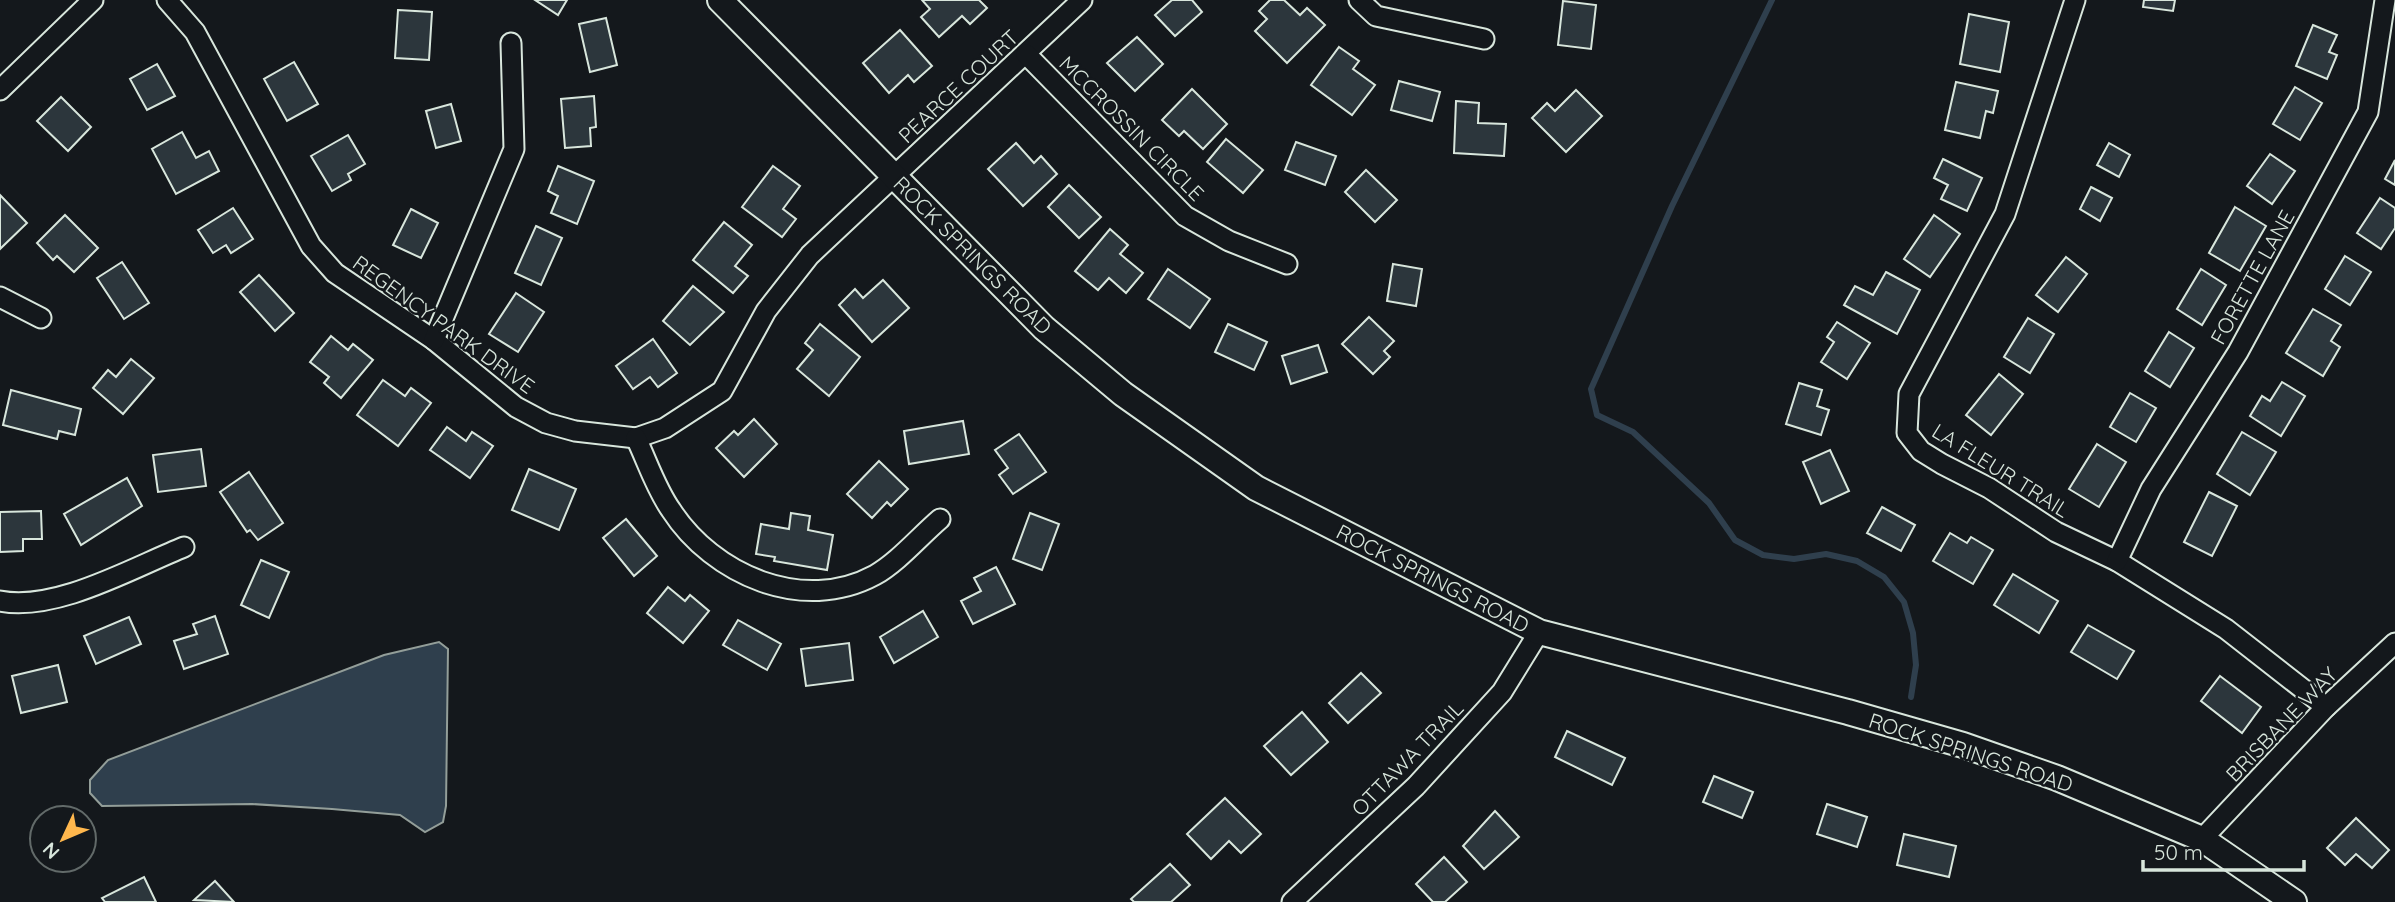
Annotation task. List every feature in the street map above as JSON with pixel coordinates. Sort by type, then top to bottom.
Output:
[{"type":"street","points":[[0,90],[93,0]]},
{"type":"street","name":"REGENCY PARK DRIVE","points":[[167,0],[195,32],[311,246],[335,273],[434,340],[516,407],[546,423],[575,431],[636,438],[665,428],[722,390],[766,311],[810,255],[895,176]]},
{"type":"street","name":"ROCK SPRINGS ROAD","points":[[720,0],[1044,328],[1145,410],[1256,488],[1539,632],[1963,745],[2057,778],[2202,839],[2294,902]]},
{"type":"street","name":"PEARCE COURT","points":[[895,176],[1082,0]]},
{"type":"street","points":[[1359,0],[1376,16],[1484,39]]},
{"type":"street","name":"LA FLEUR TRAIL","points":[[2075,0],[2005,214],[1909,394],[1907,433],[1921,451],[1942,464],[1989,488],[2056,532],[2117,561],[2226,629],[2326,707]]},
{"type":"street","name":"FORETTE LANE","points":[[2117,561],[2151,489],[2238,352],[2368,112],[2385,0]]},
{"type":"street","points":[[434,340],[513,149],[511,43]]},
{"type":"street","name":"MCCROSSIN CIRCLE","points":[[1026,54],[1185,216],[1229,241],[1287,264]]},
{"type":"street","points":[[0,297],[41,318]]},
{"type":"street","points":[[636,438],[671,510],[710,555],[746,577],[776,587],[840,590],[877,574],[940,519]]},
{"type":"street","points":[[0,601],[11,603],[59,598],[184,547]]},
{"type":"street","name":"OTTAWA TRAIL","points":[[1292,902],[1416,786],[1502,692],[1539,632]]},
{"type":"street","name":"BRISBANE WAY","points":[[2202,839],[2326,707],[2395,643]]},
{"type":"water","points":[[439,642],[448,649],[446,806],[443,822],[425,832],[400,815],[252,804],[102,806],[90,793],[90,780],[108,760],[384,655]]},
{"type":"building","points":[[535,0],[567,0],[558,15]]},
{"type":"building","points":[[922,0],[979,0],[987,8],[970,24],[962,16],[939,37],[921,17],[930,9]]},
{"type":"building","points":[[1172,0],[1192,0],[1202,12],[1175,36],[1155,15]]},
{"type":"building","points":[[1270,0],[1284,0],[1300,15],[1307,8],[1325,25],[1287,63],[1255,31],[1267,19],[1259,11]]},
{"type":"building","points":[[2144,0],[2175,0],[2173,11],[2143,7]]},
{"type":"building","points":[[1563,1],[1596,5],[1591,49],[1558,45]]},
{"type":"building","points":[[398,10],[432,12],[429,60],[395,58]]},
{"type":"building","points":[[1969,14],[2009,22],[2000,72],[1960,64]]},
{"type":"building","points":[[606,18],[617,65],[590,72],[579,24]]},
{"type":"building","points":[[2313,25],[2337,35],[2329,52],[2337,55],[2327,79],[2296,66]]},
{"type":"building","points":[[900,30],[932,66],[914,82],[908,75],[889,93],[863,63]]},
{"type":"building","points":[[1137,37],[1163,64],[1135,91],[1107,63]]},
{"type":"building","points":[[1339,47],[1359,61],[1353,69],[1375,85],[1352,115],[1311,85]]},
{"type":"building","points":[[294,62],[318,104],[287,121],[264,79]]},
{"type":"building","points":[[157,64],[175,96],[147,110],[130,79]]},
{"type":"building","points":[[1399,81],[1440,92],[1432,121],[1391,110]]},
{"type":"building","points":[[1956,82],[1998,91],[1993,113],[1986,111],[1980,138],[1945,130]]},
{"type":"building","points":[[2295,87],[2322,103],[2300,140],[2273,124]]},
{"type":"building","points":[[1192,89],[1227,124],[1203,149],[1184,131],[1179,136],[1162,120]]},
{"type":"building","points":[[1576,90],[1602,116],[1566,152],[1532,118],[1547,103],[1555,111]]},
{"type":"building","points":[[594,96],[596,127],[590,128],[591,146],[565,148],[561,99]]},
{"type":"building","points":[[61,97],[91,127],[68,151],[37,121]]},
{"type":"building","points":[[1456,101],[1479,103],[1478,123],[1506,124],[1504,156],[1454,153]]},
{"type":"building","points":[[451,104],[461,141],[436,148],[426,111]]},
{"type":"building","points":[[182,132],[196,158],[209,151],[219,171],[176,194],[152,149]]},
{"type":"building","points":[[348,135],[365,164],[348,174],[351,180],[332,191],[311,156]]},
{"type":"building","points":[[1226,139],[1263,170],[1243,193],[1207,162]]},
{"type":"building","points":[[1296,142],[1336,156],[1325,185],[1285,170]]},
{"type":"building","points":[[1016,143],[1034,163],[1041,156],[1057,174],[1023,206],[988,169]]},
{"type":"building","points":[[2109,143],[2130,155],[2119,177],[2097,165]]},
{"type":"building","points":[[2270,154],[2295,171],[2272,204],[2247,186]]},
{"type":"building","points":[[1943,159],[1982,178],[1967,211],[1941,199],[1948,185],[1934,178]]},
{"type":"building","points":[[2395,160],[2395,185],[2385,179]]},
{"type":"building","points":[[558,166],[594,181],[577,224],[551,213],[558,196],[548,191]]},
{"type":"building","points":[[773,166],[800,186],[783,209],[796,219],[782,237],[742,207]]},
{"type":"building","points":[[1366,170],[1397,200],[1375,222],[1345,192]]},
{"type":"building","points":[[1069,185],[1101,217],[1079,238],[1048,207]]},
{"type":"building","points":[[2091,187],[2112,198],[2100,221],[2080,209]]},
{"type":"building","points":[[0,195],[27,223],[0,249]]},
{"type":"building","points":[[2380,198],[2395,208],[2395,228],[2381,249],[2357,233]]},
{"type":"building","points":[[2235,207],[2266,226],[2240,271],[2209,253]]},
{"type":"building","points":[[233,208],[253,239],[231,253],[226,245],[213,253],[198,230]]},
{"type":"building","points":[[411,209],[438,223],[421,258],[393,245]]},
{"type":"building","points":[[65,215],[98,248],[74,272],[57,256],[53,260],[37,243]]},
{"type":"building","points":[[1934,215],[1960,234],[1930,277],[1904,259]]},
{"type":"building","points":[[724,222],[752,245],[735,266],[748,276],[733,293],[693,260]]},
{"type":"building","points":[[536,226],[562,238],[541,285],[515,273]]},
{"type":"building","points":[[1110,229],[1128,245],[1120,254],[1143,273],[1126,293],[1109,278],[1098,290],[1075,271]]},
{"type":"building","points":[[2345,256],[2371,272],[2350,305],[2325,289]]},
{"type":"building","points":[[2066,257],[2087,274],[2058,312],[2036,295]]},
{"type":"building","points":[[122,262],[149,303],[124,319],[97,278]]},
{"type":"building","points":[[1393,264],[1422,269],[1416,306],[1387,301]]},
{"type":"building","points":[[1168,269],[1210,299],[1190,328],[1148,299]]},
{"type":"building","points":[[2201,269],[2226,285],[2202,325],[2177,309]]},
{"type":"building","points":[[1886,272],[1920,290],[1897,334],[1844,305],[1855,286],[1873,295]]},
{"type":"building","points":[[259,275],[294,313],[275,331],[240,292]]},
{"type":"building","points":[[883,280],[909,308],[872,342],[839,305],[855,289],[863,298]]},
{"type":"building","points":[[693,286],[724,312],[690,345],[663,321]]},
{"type":"building","points":[[516,293],[544,312],[518,352],[489,334]]},
{"type":"building","points":[[2313,309],[2341,325],[2331,341],[2340,347],[2323,376],[2286,353]]},
{"type":"building","points":[[1369,317],[1394,341],[1384,351],[1390,357],[1373,374],[1342,344]]},
{"type":"building","points":[[2028,318],[2054,334],[2030,373],[2004,357]]},
{"type":"building","points":[[1837,322],[1870,343],[1847,379],[1821,362],[1834,342],[1827,337]]},
{"type":"building","points":[[820,324],[860,357],[829,396],[797,369],[813,350],[805,343]]},
{"type":"building","points":[[1228,324],[1267,342],[1254,370],[1215,352]]},
{"type":"building","points":[[2169,332],[2194,348],[2170,387],[2145,371]]},
{"type":"building","points":[[331,336],[348,350],[353,344],[373,360],[341,398],[324,383],[329,377],[310,362]]},
{"type":"building","points":[[653,339],[677,373],[658,387],[650,377],[633,389],[616,366]]},
{"type":"building","points":[[1318,345],[1327,372],[1291,384],[1282,356]]},
{"type":"building","points":[[131,359],[154,378],[123,414],[93,388],[108,370],[116,377]]},
{"type":"building","points":[[1999,374],[2023,394],[1991,435],[1966,415]]},
{"type":"building","points":[[383,380],[405,396],[411,388],[431,403],[398,446],[357,415]]},
{"type":"building","points":[[2282,382],[2305,396],[2281,436],[2250,416],[2262,396],[2270,401]]},
{"type":"building","points":[[1799,383],[1822,390],[1817,406],[1829,410],[1821,435],[1786,424]]},
{"type":"building","points":[[11,390],[81,409],[75,435],[59,431],[57,439],[3,425]]},
{"type":"building","points":[[2130,393],[2156,408],[2136,442],[2110,427]]},
{"type":"building","points":[[754,419],[777,444],[744,477],[716,448],[734,431],[738,435]]},
{"type":"building","points":[[963,421],[969,454],[909,464],[904,431]]},
{"type":"building","points":[[447,427],[466,441],[472,432],[493,446],[470,478],[430,450]]},
{"type":"building","points":[[2242,432],[2276,452],[2250,495],[2217,474]]},
{"type":"building","points":[[1019,434],[1046,472],[1013,494],[999,475],[1008,468],[995,450]]},
{"type":"building","points":[[2097,444],[2126,462],[2099,507],[2069,489]]},
{"type":"building","points":[[201,449],[206,486],[158,492],[153,455]]},
{"type":"building","points":[[1830,450],[1849,491],[1821,504],[1803,462]]},
{"type":"building","points":[[879,461],[908,489],[891,506],[887,502],[872,518],[847,494]]},
{"type":"building","points":[[529,469],[576,489],[559,530],[512,510]]},
{"type":"building","points":[[249,472],[283,523],[258,540],[250,530],[247,532],[220,492]]},
{"type":"building","points":[[127,478],[142,506],[81,545],[64,514]]},
{"type":"building","points":[[2209,492],[2237,506],[2212,556],[2184,542]]},
{"type":"building","points":[[1882,507],[1915,525],[1901,551],[1867,533]]},
{"type":"building","points":[[41,511],[42,539],[23,539],[23,551],[0,552],[0,512]]},
{"type":"building","points":[[791,513],[810,516],[808,530],[833,535],[827,570],[774,561],[775,557],[756,554],[761,524],[789,529]]},
{"type":"building","points":[[1030,513],[1059,524],[1042,570],[1013,559]]},
{"type":"building","points":[[626,519],[657,556],[634,576],[603,538]]},
{"type":"building","points":[[1950,533],[1967,543],[1971,537],[1993,550],[1973,584],[1933,561]]},
{"type":"building","points":[[261,560],[289,572],[269,618],[241,605]]},
{"type":"building","points":[[996,567],[1015,604],[973,624],[961,601],[981,591],[974,578]]},
{"type":"building","points":[[2013,574],[2058,601],[2039,633],[1994,605]]},
{"type":"building","points":[[668,587],[685,601],[690,595],[709,611],[683,643],[647,613]]},
{"type":"building","points":[[923,611],[938,637],[894,663],[880,637]]},
{"type":"building","points":[[215,616],[228,654],[184,669],[174,641],[197,634],[193,624]]},
{"type":"building","points":[[129,617],[141,644],[96,664],[84,636]]},
{"type":"building","points":[[738,620],[781,644],[767,670],[723,645]]},
{"type":"building","points":[[2088,625],[2134,651],[2117,679],[2071,652]]},
{"type":"building","points":[[849,643],[853,680],[806,686],[801,649]]},
{"type":"building","points":[[58,665],[67,702],[21,713],[12,676]]},
{"type":"building","points":[[1361,673],[1381,693],[1348,723],[1329,703]]},
{"type":"building","points":[[2220,676],[2261,707],[2242,733],[2201,701]]},
{"type":"building","points":[[1302,712],[1328,742],[1291,775],[1264,746]]},
{"type":"building","points":[[1567,731],[1625,758],[1612,785],[1555,757]]},
{"type":"building","points":[[1714,776],[1753,792],[1742,818],[1703,802]]},
{"type":"building","points":[[1225,798],[1261,834],[1241,853],[1229,841],[1211,859],[1187,834]]},
{"type":"building","points":[[1827,804],[1867,817],[1857,847],[1817,834]]},
{"type":"building","points":[[1495,811],[1519,837],[1484,869],[1463,846]]},
{"type":"building","points":[[2356,818],[2389,850],[2372,868],[2356,854],[2345,865],[2327,848]]},
{"type":"building","points":[[1904,834],[1956,846],[1949,877],[1897,865]]},
{"type":"building","points":[[1444,857],[1467,882],[1445,902],[1433,902],[1416,884]]},
{"type":"building","points":[[1170,864],[1190,885],[1171,902],[1134,902],[1131,899]]},
{"type":"building","points":[[144,877],[156,902],[105,902],[102,898]]},
{"type":"building","points":[[215,881],[234,902],[194,900]]},
{"type":"waterway","points":[[1772,0],[1672,206],[1591,389],[1597,415],[1633,432],[1709,503],[1735,540],[1763,555],[1794,559],[1826,554],[1857,561],[1884,577],[1904,602],[1913,633],[1916,665],[1911,697]]}]
